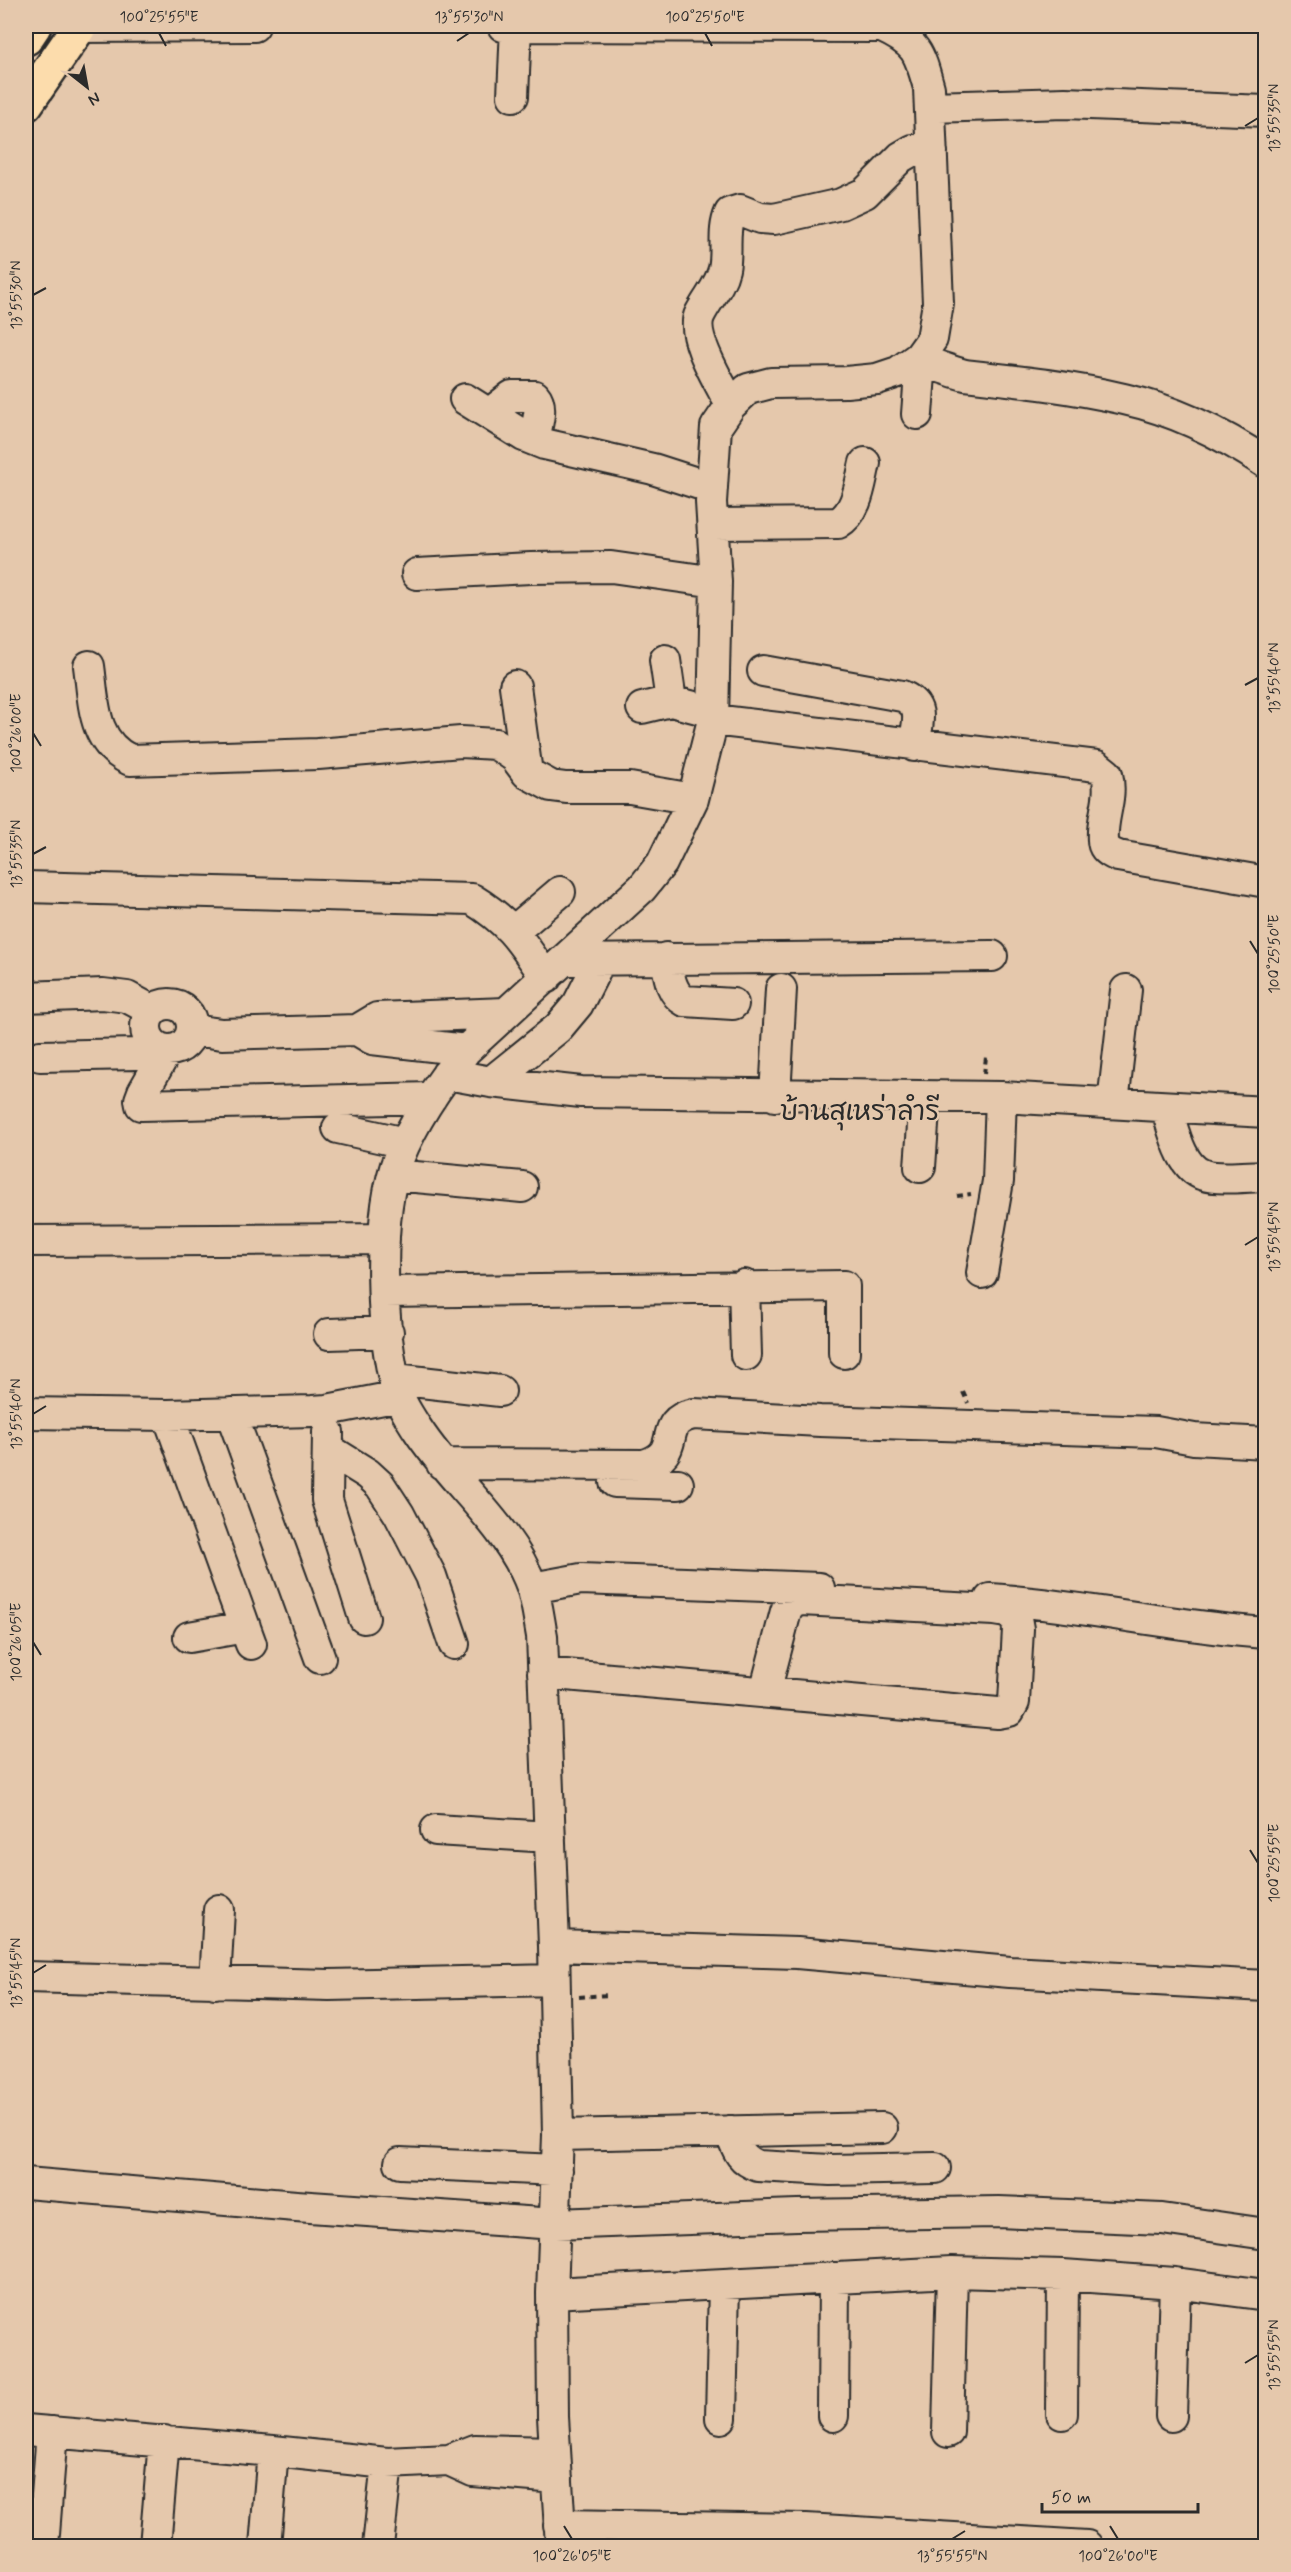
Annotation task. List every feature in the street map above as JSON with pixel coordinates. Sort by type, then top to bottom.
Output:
[{"type":"main road","points":[[26,38],[34,26]]},
{"type":"main road","points":[[26,104],[79,26]]},
{"type":"street","points":[[79,26],[254,26]]},
{"type":"street","points":[[503,26],[882,27],[904,31],[922,61],[929,88],[938,303],[932,339],[916,362],[898,372],[877,380],[771,383],[748,389],[730,405],[716,426],[712,505],[716,582],[713,716],[693,799],[662,863],[642,888],[466,1050],[439,1086],[405,1143],[389,1194],[384,1239],[385,1292],[388,1332],[397,1388],[417,1429],[447,1470],[506,1537],[532,1588],[542,1636],[554,1946],[558,2135],[552,2293],[560,2536],[806,2529],[1087,2547]]},
{"type":"street","points":[[513,96],[516,26]]},
{"type":"street","points":[[930,106],[1065,103],[1266,111]]},
{"type":"street","points":[[730,405],[709,362],[697,326],[698,317],[723,273],[727,221],[730,213],[740,210],[760,218],[774,219],[841,204],[866,193],[901,157],[913,150],[932,152]]},
{"type":"street","points":[[916,362],[917,414]]},
{"type":"street","points":[[916,362],[965,375],[1125,399],[1198,424],[1235,442],[1266,463]]},
{"type":"street","points":[[534,440],[539,408],[535,396],[512,396],[501,402],[477,407],[534,440],[653,469],[712,505]]},
{"type":"street","points":[[614,475],[712,505],[838,523],[847,518],[852,511],[865,463]]},
{"type":"street","points":[[417,574],[610,567],[716,582]]},
{"type":"street","points":[[665,660],[671,701]]},
{"type":"street","points":[[89,666],[94,713],[105,739],[116,753],[130,760],[318,754],[461,742],[496,744],[515,757],[527,773],[540,782],[558,787],[630,788],[693,799]]},
{"type":"street","points":[[763,671],[902,696],[912,700],[918,708],[914,746]]},
{"type":"street","points":[[515,686],[527,773]]},
{"type":"street","points":[[642,708],[671,701],[713,716],[914,746],[1097,766],[1107,774],[1111,789],[1102,842],[1108,852],[1118,856],[1266,882]]},
{"type":"street","points":[[26,886],[472,899],[492,911],[555,969]]},
{"type":"street","points":[[514,931],[560,892]]},
{"type":"street","points":[[555,969],[602,959],[992,956]]},
{"type":"street","points":[[666,958],[672,986],[679,998],[685,1001],[733,1004]]},
{"type":"street","points":[[492,1082],[558,1028],[578,1004],[602,959]]},
{"type":"street","points":[[775,1096],[781,989]]},
{"type":"street","points":[[1113,1103],[1126,990]]},
{"type":"street","points":[[26,997],[103,994],[126,997],[153,1011]]},
{"type":"street","points":[[40,1056],[136,1054],[163,1049],[183,1045],[192,1030],[189,1017],[179,1007],[165,1005],[153,1011],[146,1027],[147,1035],[163,1049]]},
{"type":"street","points":[[192,1030],[222,1034],[357,1030],[377,1018],[506,1013]]},
{"type":"street","points":[[357,1030],[372,1039],[466,1050]]},
{"type":"street","points":[[163,1049],[143,1092],[141,1105],[492,1082],[580,1092],[1001,1097],[1266,1112]]},
{"type":"street","points":[[920,1167],[925,1097]]},
{"type":"street","points":[[982,1273],[998,1181],[1001,1097]]},
{"type":"street","points":[[1166,1107],[1184,1157],[1193,1170],[1205,1176],[1266,1176]]},
{"type":"street","points":[[338,1128],[405,1143]]},
{"type":"street","points":[[394,1175],[522,1187]]},
{"type":"street","points":[[26,1241],[384,1239]]},
{"type":"street","points":[[385,1292],[744,1285],[844,1286],[844,1353]]},
{"type":"street","points":[[744,1285],[746,1355]]},
{"type":"street","points":[[329,1334],[388,1332]]},
{"type":"street","points":[[26,1413],[168,1415],[327,1410],[397,1388],[501,1390]]},
{"type":"street","points":[[327,1410],[327,1500],[364,1618]]},
{"type":"street","points":[[231,1413],[320,1658]]},
{"type":"street","points":[[447,1470],[644,1464],[658,1461],[666,1452],[674,1424],[680,1416],[694,1414],[820,1421],[1156,1432],[1194,1439],[1266,1443]]},
{"type":"street","points":[[168,1415],[248,1635],[189,1637]]},
{"type":"street","points":[[328,1449],[368,1474],[380,1485],[399,1514],[431,1576],[454,1644]]},
{"type":"street","points":[[447,1470],[678,1484]]},
{"type":"street","points":[[532,1588],[563,1581],[581,1580],[798,1587],[1021,1601],[1150,1621],[1266,1633]]},
{"type":"street","points":[[543,1673],[998,1713],[1009,1711],[1014,1702],[1018,1629],[1016,1618],[1006,1612],[994,1610],[801,1600],[792,1603],[786,1611],[765,1692]]},
{"type":"street","points":[[436,1830],[550,1837]]},
{"type":"street","points":[[215,1983],[219,1910]]},
{"type":"street","points":[[554,1946],[796,1953],[1010,1972],[1266,1986]]},
{"type":"street","points":[[26,1977],[329,1985],[554,1980]]},
{"type":"street","points":[[558,2135],[882,2128]]},
{"type":"street","points":[[730,2131],[740,2156],[748,2163],[758,2166],[830,2170],[935,2168]]},
{"type":"street","points":[[400,2163],[557,2170]]},
{"type":"street","points":[[26,2183],[296,2206],[555,2224],[797,2215],[999,2212],[1162,2219],[1266,2234]]},
{"type":"street","points":[[552,2293],[952,2272],[1063,2275],[1175,2283],[1266,2295]]},
{"type":"street","points":[[948,2432],[952,2272]]},
{"type":"street","points":[[1062,2414],[1063,2275]]},
{"type":"street","points":[[833,2416],[834,2278]]},
{"type":"street","points":[[1171,2416],[1175,2283]]},
{"type":"street","points":[[721,2418],[724,2284]]},
{"type":"street","points":[[42,2547],[39,2431],[387,2463],[449,2460],[472,2471],[556,2465]]},
{"type":"street","points":[[154,2547],[164,2441]]},
{"type":"street","points":[[265,2547],[273,2451]]},
{"type":"street","points":[[378,2547],[387,2463]]},
{"type":"district","name":"บ้านสุเหร่าลำรี","points":[[860,1112]]}]
